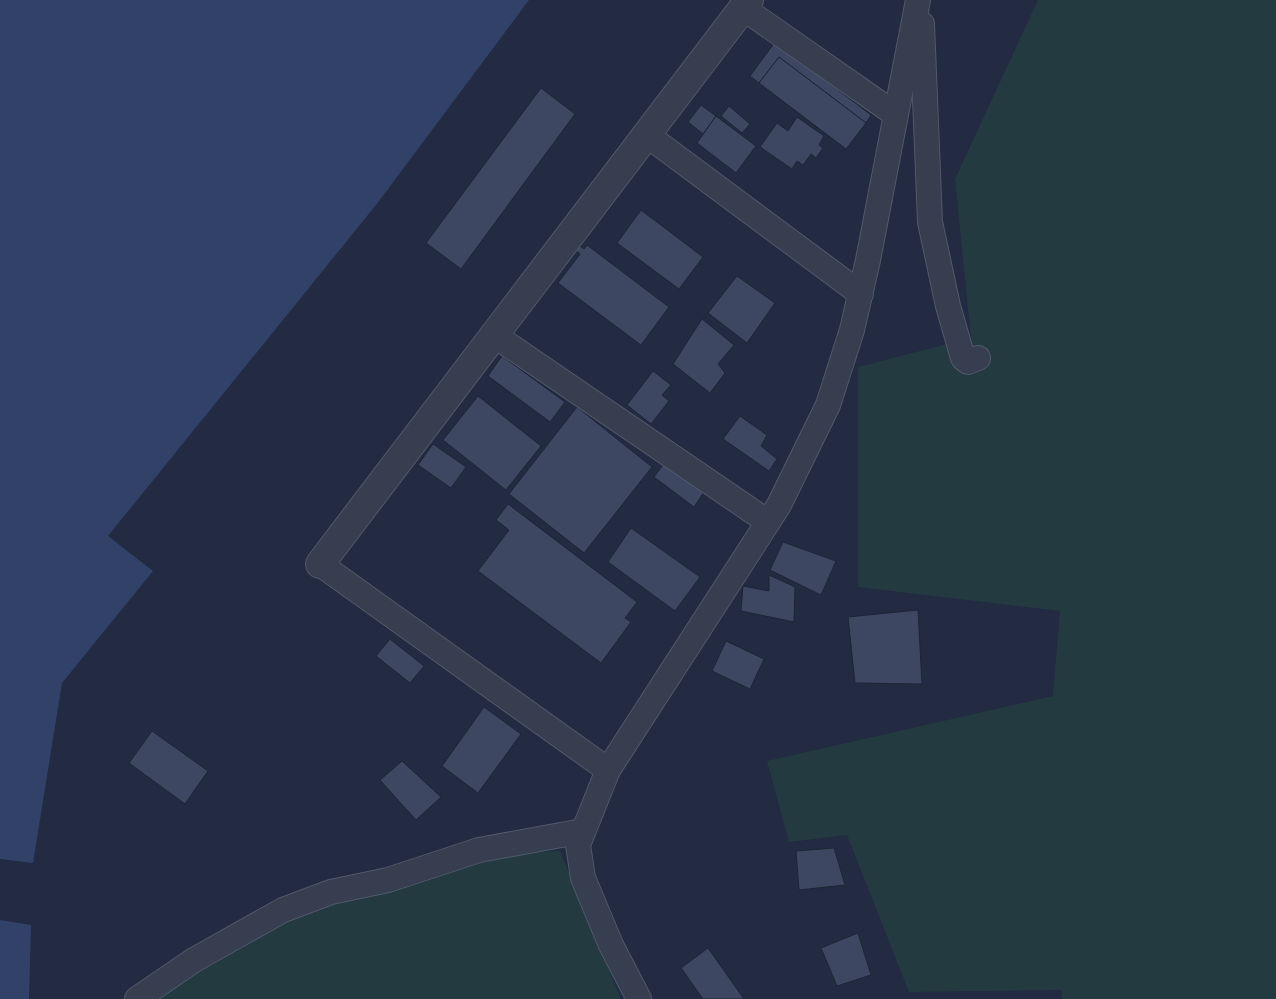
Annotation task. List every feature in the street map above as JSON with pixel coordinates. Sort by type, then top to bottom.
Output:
[{"type":"street","points":[[639,999],[611,945],[583,878],[578,844],[608,770],[779,504],[828,405],[852,330],[861,294],[919,0]]},
{"type":"street","points":[[919,0],[930,222],[948,306],[963,358],[968,362],[978,358]]},
{"type":"street","points":[[608,770],[320,564],[746,4],[895,114]]},
{"type":"street","points":[[647,135],[861,294]]},
{"type":"street","points":[[494,335],[768,522]]},
{"type":"street","points":[[137,999],[194,960],[283,910],[332,892],[388,880],[479,850],[583,831]]},
{"type":"shaded area","points":[[1038,0],[1276,0],[1276,999],[1062,999],[1062,990],[909,992],[847,835],[789,842],[767,761],[1053,696],[1060,611],[858,587],[858,367],[971,338],[955,179]]},
{"type":"shaded area","points":[[560,851],[621,999],[154,999],[279,917],[491,855]]},
{"type":"water","points":[[0,0],[529,0],[376,205],[108,536],[153,571],[62,683],[33,863],[0,859]]},
{"type":"water","points":[[0,920],[31,925],[29,999],[0,999]]},
{"type":"building","points":[[775,42],[871,115],[866,123],[779,57],[759,83],[750,76]]},
{"type":"building","points":[[779,57],[866,123],[846,149],[759,83]]},
{"type":"building","points":[[541,88],[575,114],[461,269],[426,243]]},
{"type":"building","points":[[701,105],[716,116],[703,134],[688,122]]},
{"type":"building","points":[[729,106],[750,124],[742,133],[721,116]]},
{"type":"building","points":[[716,116],[756,146],[736,173],[697,143]]},
{"type":"building","points":[[797,117],[824,136],[819,145],[823,148],[816,158],[811,154],[803,165],[797,161],[792,169],[760,147],[777,123],[788,131]]},
{"type":"building","points":[[641,210],[703,257],[679,289],[617,243]]},
{"type":"building","points":[[587,245],[669,307],[641,345],[558,283],[580,254],[576,251],[580,246],[584,249]]},
{"type":"building","points":[[737,276],[775,303],[747,343],[708,313]]},
{"type":"building","points":[[702,319],[734,345],[718,364],[725,373],[710,393],[673,364]]},
{"type":"building","points":[[502,356],[565,402],[550,422],[488,376]]},
{"type":"building","points":[[653,371],[671,385],[662,395],[669,401],[651,424],[627,405]]},
{"type":"building","points":[[478,396],[541,446],[506,490],[443,440]]},
{"type":"building","points":[[577,407],[652,467],[584,553],[509,494]]},
{"type":"building","points":[[740,416],[767,435],[761,446],[777,459],[769,471],[723,439]]},
{"type":"building","points":[[433,444],[466,467],[451,488],[418,465]]},
{"type":"building","points":[[668,458],[708,486],[694,507],[654,477]]},
{"type":"building","points":[[508,504],[637,602],[625,618],[631,622],[601,663],[478,571],[509,530],[496,520]]},
{"type":"building","points":[[631,528],[700,577],[675,611],[608,562]]},
{"type":"building","points":[[783,542],[836,561],[821,595],[770,570]]},
{"type":"building","points":[[769,575],[795,587],[794,622],[741,611],[743,586],[769,591]]},
{"type":"building","points":[[918,610],[922,684],[855,683],[848,617]]},
{"type":"building","points":[[390,639],[424,666],[410,683],[376,656]]},
{"type":"building","points":[[726,641],[764,659],[750,689],[712,671]]},
{"type":"building","points":[[484,707],[521,734],[478,793],[442,766]]},
{"type":"building","points":[[152,731],[208,771],[185,804],[129,763]]},
{"type":"building","points":[[402,761],[441,797],[416,820],[380,780]]},
{"type":"building","points":[[834,848],[845,885],[799,890],[796,851]]},
{"type":"building","points":[[858,933],[871,975],[837,986],[821,948]]},
{"type":"building","points":[[708,948],[744,999],[703,999],[681,968]]}]
